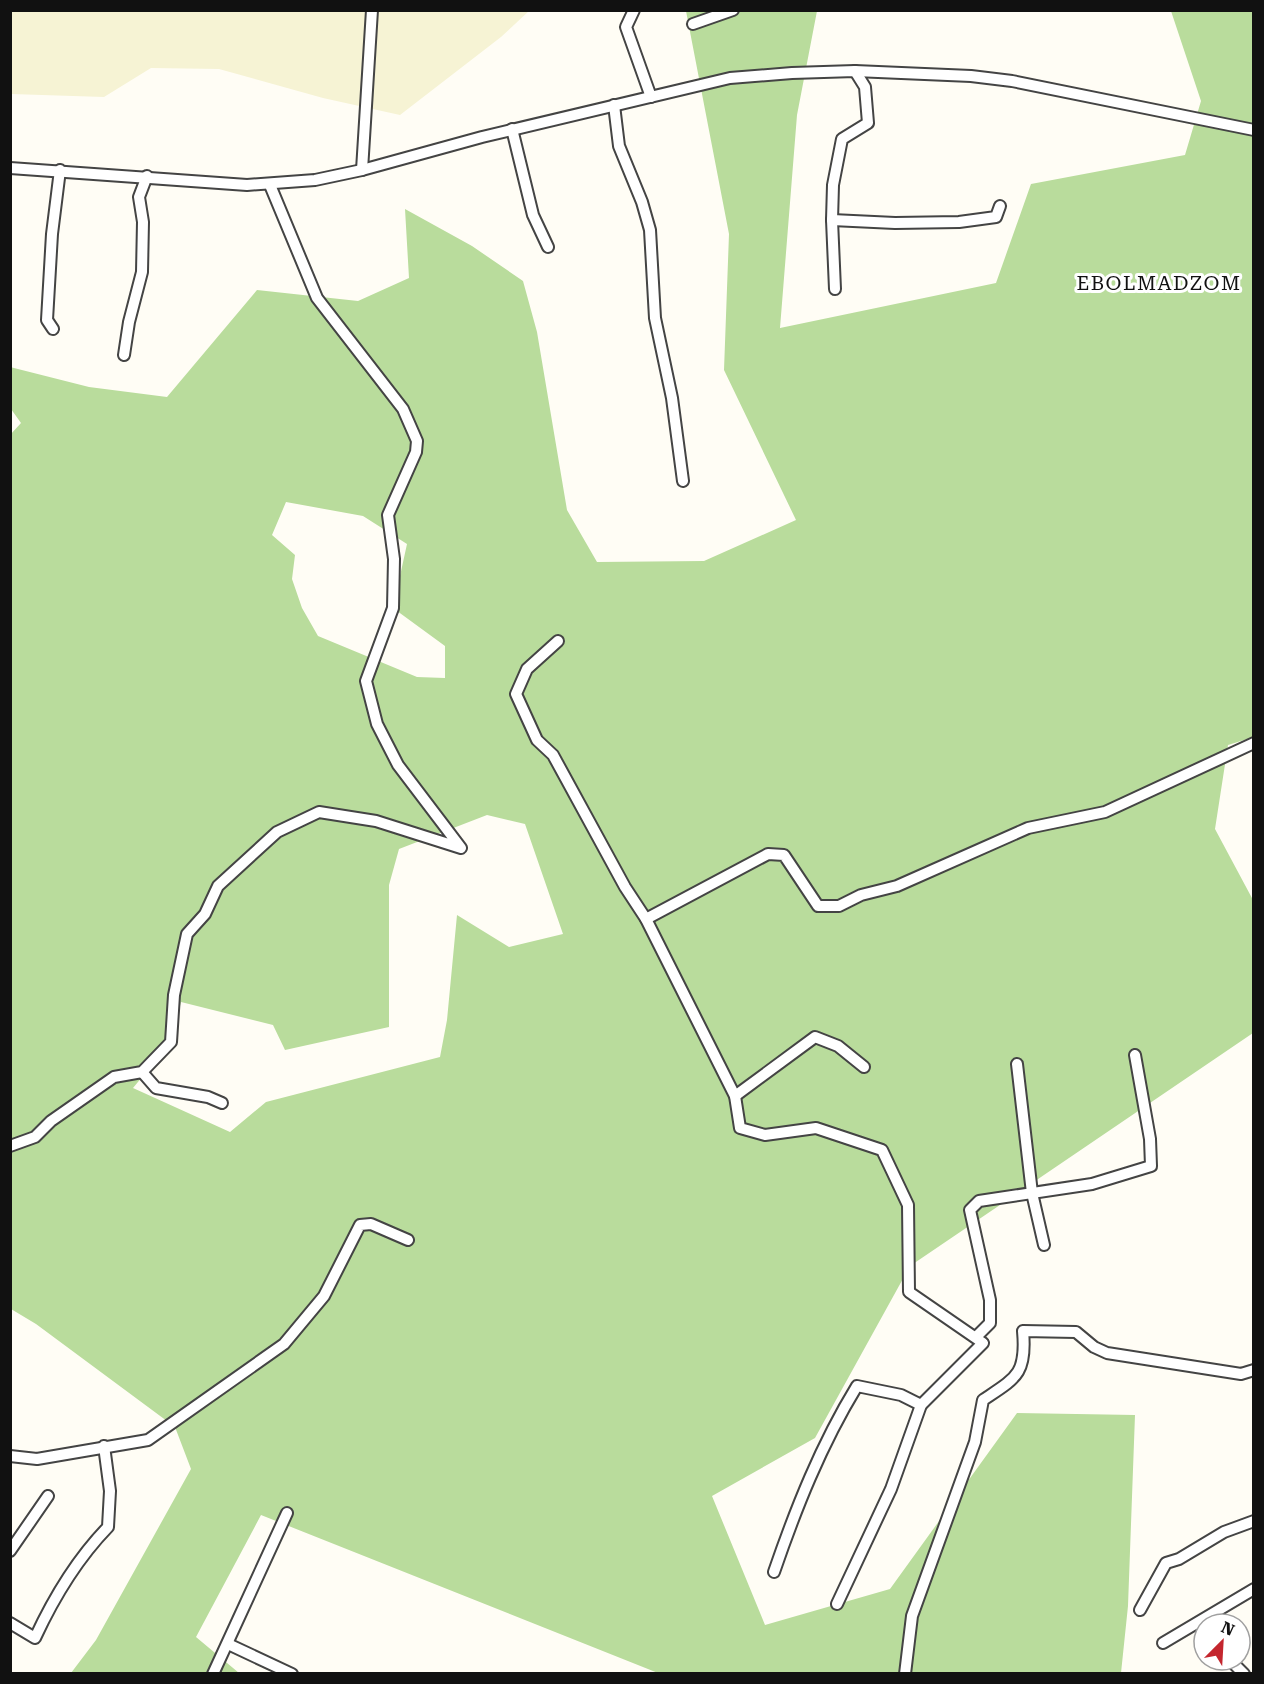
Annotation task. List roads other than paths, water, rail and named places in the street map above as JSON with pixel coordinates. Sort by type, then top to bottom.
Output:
[{"type":"street","points":[[362,170],[372,10]]},
{"type":"street","points":[[634,10],[626,27],[651,97]]},
{"type":"street","points":[[693,24],[733,10]]},
{"type":"street","points":[[835,289],[833,185],[843,139],[868,123],[865,87],[855,71]]},
{"type":"street","points":[[10,168],[270,184],[315,180],[362,170],[512,129],[730,78],[855,71],[971,76],[1012,81],[1254,130]]},
{"type":"street","points":[[614,105],[619,146],[642,202],[650,230],[653,305],[672,398],[683,481]]},
{"type":"street","points":[[512,129],[533,215],[548,247]]},
{"type":"street","points":[[54,329],[47,320],[52,234],[60,170]]},
{"type":"street","points":[[124,355],[129,322],[142,272],[142,222],[139,197],[147,176]]},
{"type":"street","points":[[10,1146],[35,1137],[51,1120],[114,1077],[142,1072],[171,1042],[174,995],[187,934],[205,914],[218,886],[277,832],[319,812],[376,821],[461,848],[398,765],[376,723],[366,681],[393,608],[394,558],[388,516],[416,452],[417,441],[403,409],[317,298],[270,184]]},
{"type":"street","points":[[832,220],[959,222],[996,218],[1000,206]]},
{"type":"street","points":[[558,641],[527,669],[516,694],[537,740],[553,755],[625,887],[646,918],[735,1096],[740,1128],[765,1135],[816,1128],[882,1150],[908,1205],[909,1293],[977,1336],[983,1343],[921,1405],[891,1489],[837,1604]]},
{"type":"street","points":[[646,918],[768,854],[784,855],[818,906],[839,906],[861,895],[897,886],[1028,828],[1105,812],[1254,743]]},
{"type":"street","points":[[735,1096],[815,1036],[838,1046],[864,1067]]},
{"type":"street","points":[[977,1336],[990,1323],[990,1300],[970,1210],[979,1201],[1092,1184],[1151,1166],[1150,1139],[1135,1055]]},
{"type":"street","points":[[1017,1064],[1032,1193],[1044,1245]]},
{"type":"street","points":[[142,1072],[156,1088],[208,1097],[222,1103]]},
{"type":"street","points":[[10,1456],[37,1460],[104,1446],[148,1440],[284,1344],[324,1296],[360,1225],[371,1224],[408,1240]]},
{"type":"street","points":[[905,1674],[912,1616],[975,1442],[983,1400],[1013,1380],[1025,1356],[1023,1331],[1076,1332],[1094,1347],[1107,1353],[1241,1374],[1254,1370]]},
{"type":"street","points":[[774,1572],[800,1499],[842,1411],[857,1386],[901,1395],[921,1405]]},
{"type":"street","points":[[10,1623],[35,1638],[54,1599],[76,1565],[108,1527],[110,1491],[104,1446]]},
{"type":"street","points":[[10,1551],[48,1496]]},
{"type":"street","points":[[213,1674],[287,1513]]},
{"type":"street","points":[[1140,1610],[1166,1563],[1224,1532],[1254,1521]]},
{"type":"street","points":[[1222,1612],[1254,1589]]},
{"type":"street","points":[[1163,1642],[1192,1628]]},
{"type":"street","points":[[228,1644],[292,1674]]},
{"type":"district","name":"EBOLMADZOM","points":[[1159,283]]}]
